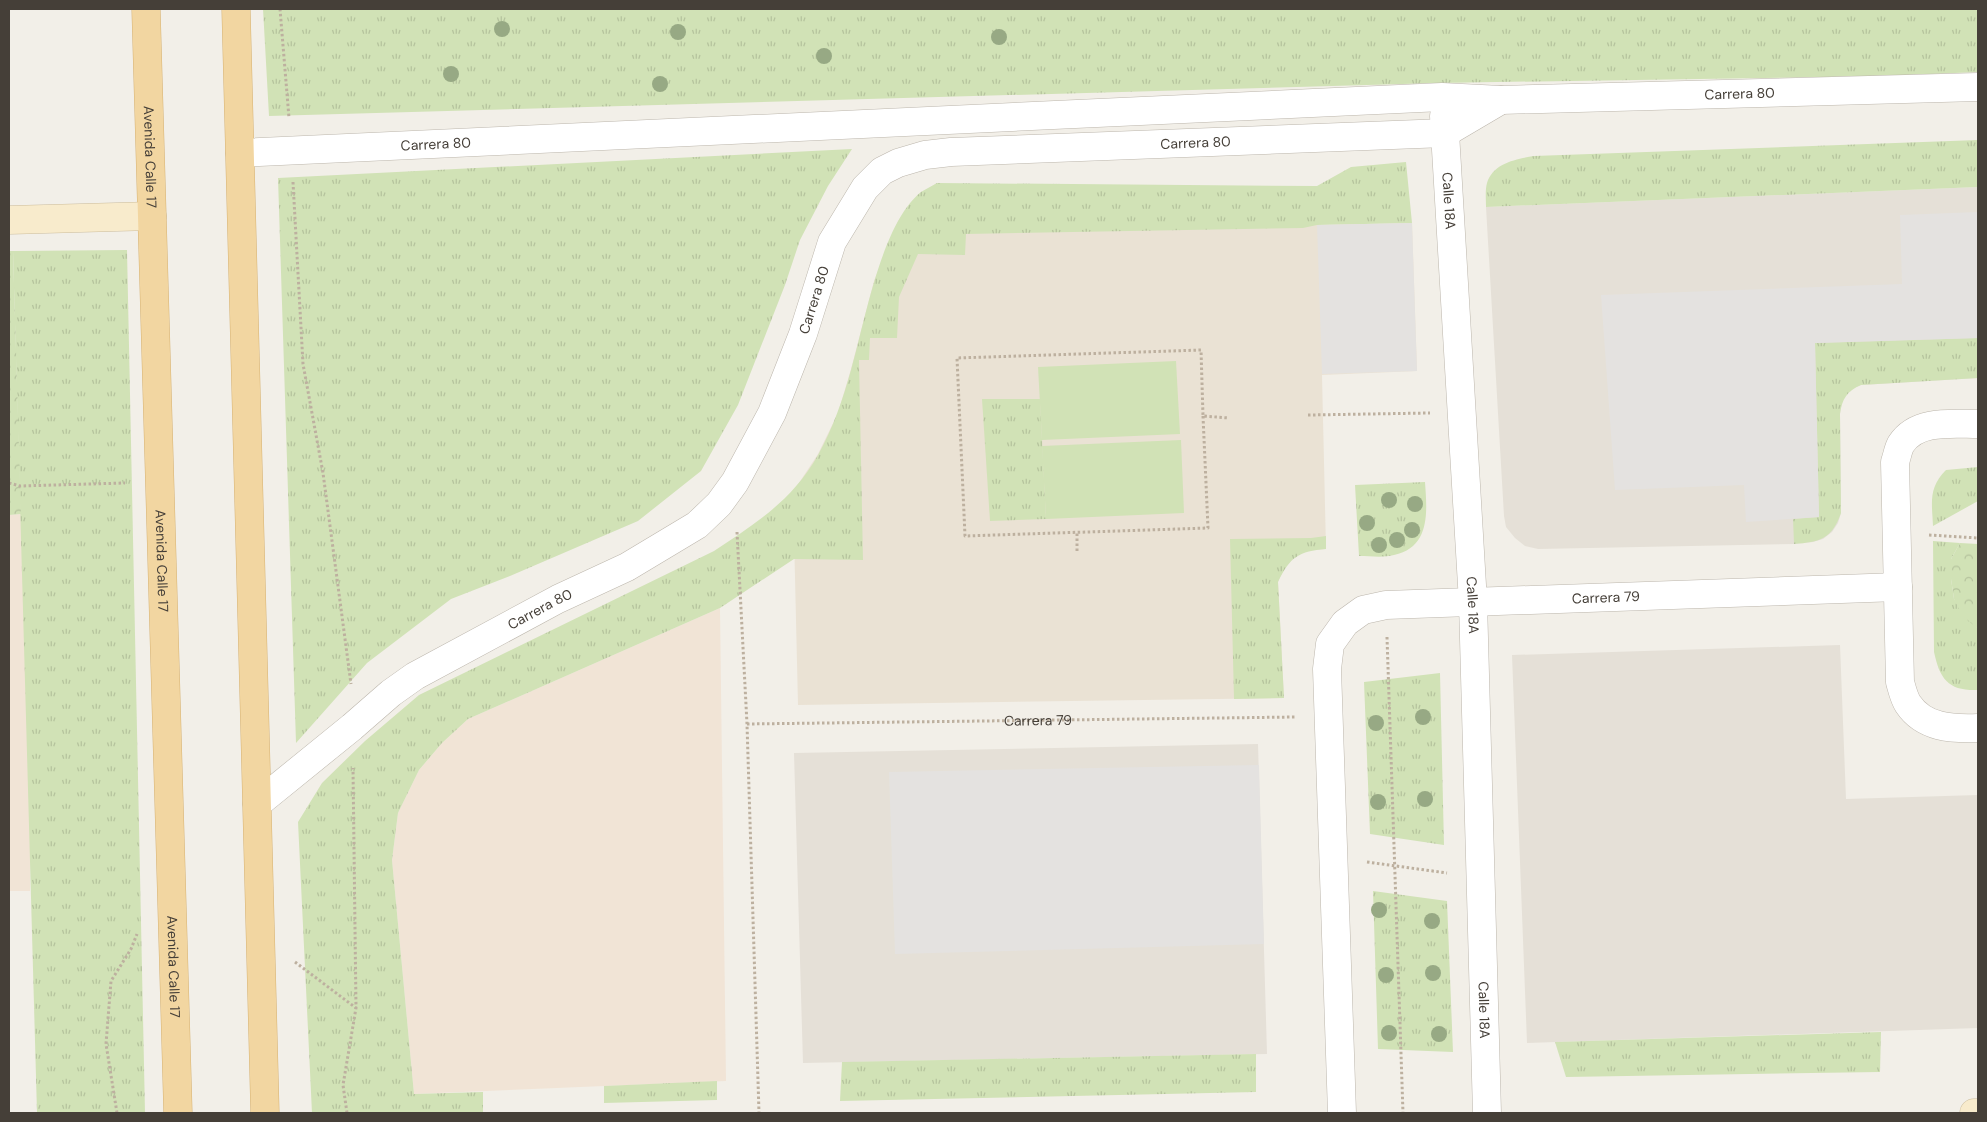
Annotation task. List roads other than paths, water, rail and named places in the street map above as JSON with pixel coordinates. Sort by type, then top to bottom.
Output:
[{"type":"main road","name":"Avenida Calle 17","points":[[146,9],[178,1113]]},
{"type":"main road","points":[[236,9],[265,1113]]},
{"type":"street","name":"Carrera 80","points":[[240,153],[1442,97],[1500,100],[1978,87]]},
{"type":"street","name":"Calle 18A","points":[[1442,97],[1473,602],[1487,1113]]},
{"type":"street","name":"Carrera 80","points":[[258,804],[415,676],[558,599],[627,567],[697,525],[719,504],[735,482],[772,413],[803,334],[832,242],[865,188],[882,171],[898,163],[925,155],[951,152],[1445,132],[1500,100]]},
{"type":"street","points":[[9,220],[152,216]]},
{"type":"street","points":[[1978,424],[1926,427],[1911,433],[1901,444],[1895,462],[1900,682],[1908,703],[1922,719],[1936,725],[1959,729],[1978,728]]},
{"type":"street","name":"Carrera 79","points":[[1342,1113],[1327,669],[1330,644],[1345,623],[1363,610],[1386,605],[1898,587]]}]
